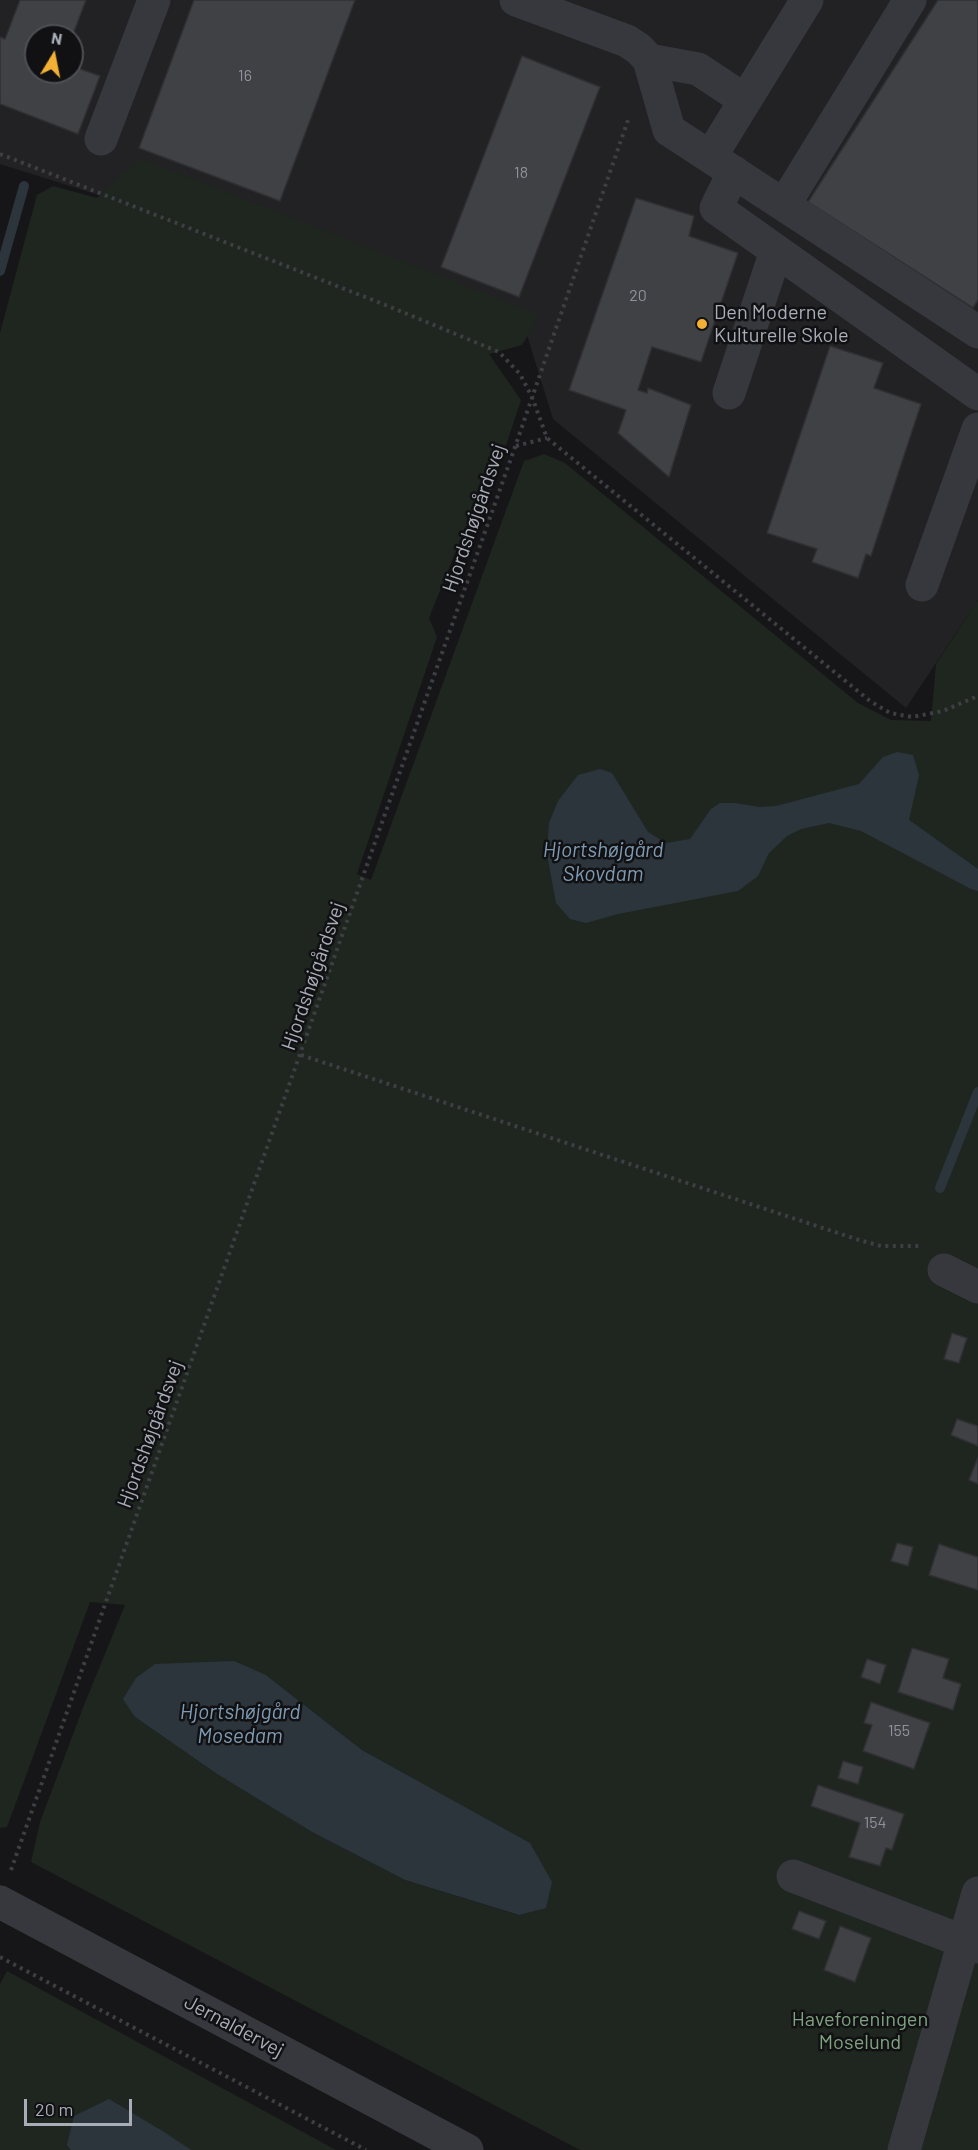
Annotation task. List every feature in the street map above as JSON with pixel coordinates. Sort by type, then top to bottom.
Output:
[{"type":"street","points":[[101,139],[154,0]]},
{"type":"street","points":[[516,0],[581,11],[627,41],[649,60],[698,69],[745,100]]},
{"type":"street","points":[[807,0],[745,100],[723,164],[716,208],[978,394]]},
{"type":"street","points":[[784,205],[910,0]]},
{"type":"street","points":[[649,60],[669,129],[978,332]]},
{"type":"street","points":[[729,393],[776,251]]},
{"type":"street","points":[[922,585],[978,429]]},
{"type":"street","points":[[944,1270],[978,1287]]},
{"type":"street","points":[[793,1876],[971,1945]]},
{"type":"street","name":"Jernaldervej","points":[[5,1887],[467,2150]]},
{"type":"street","points":[[904,2150],[971,1945],[978,1893]]},
{"type":"path","name":"Hjordshøjgårdsvej","points":[[5,1887],[301,1055],[629,116]]},
{"type":"path","points":[[0,154],[372,299],[499,352],[520,374],[532,397],[547,438],[870,701],[890,713],[912,717],[943,711],[978,696]]},
{"type":"path","points":[[515,447],[547,438]]},
{"type":"path","points":[[301,1055],[859,1240],[880,1246],[918,1245],[937,1250],[934,1263],[944,1270]]},
{"type":"path","points":[[0,1957],[366,2150]]},
{"type":"shaded area","points":[[0,0],[978,0],[978,600],[906,708],[553,419],[525,329],[0,164]]},
{"type":"green space","name":"Haveforeningen Moselund","points":[[140,158],[540,315],[522,345],[489,354],[521,400],[481,521],[466,526],[429,618],[437,637],[357,874],[371,880],[524,461],[544,454],[565,463],[858,703],[891,720],[931,721],[936,664],[978,600],[978,2150],[580,2150],[31,1862],[40,1822],[125,1605],[90,1602],[7,1827],[0,1828],[0,333],[37,195],[53,186],[97,198]],"holes":[[[266,1675],[362,1750],[529,1843],[518,1915],[405,1880],[312,1832],[217,1774],[135,1717]]]},
{"type":"green space","points":[[7,1971],[336,2150],[0,2150],[0,1984]]},
{"type":"water","name":"Hjortshøjgård Skovdam","points":[[897,752],[913,755],[919,775],[909,820],[978,869],[978,891],[861,831],[829,823],[801,829],[787,836],[769,853],[758,876],[738,891],[618,914],[586,923],[570,919],[556,903],[547,854],[549,823],[558,801],[578,775],[600,769],[612,773],[648,832],[666,843],[690,839],[711,809],[720,803],[759,807],[776,806],[859,784],[883,757]]},
{"type":"water","name":"Hjortshøjgård Mosedam","points":[[234,1661],[266,1675],[362,1750],[530,1843],[552,1882],[546,1908],[519,1915],[405,1880],[312,1832],[217,1774],[135,1717],[123,1699],[136,1678],[155,1664]]},
{"type":"water","points":[[109,2099],[191,2150],[71,2150],[67,2145],[74,2116]]},
{"type":"building","points":[[20,0],[86,0],[77,24],[24,24],[24,84],[84,84],[84,70],[100,76],[78,134],[0,104],[0,37],[5,39]]},
{"type":"building","points":[[194,0],[355,0],[280,201],[139,148]]},
{"type":"building","points":[[938,0],[978,0],[978,300],[973,308],[808,202]]},
{"type":"building","points":[[522,56],[600,87],[519,297],[441,267]]},
{"type":"building","points":[[636,198],[694,216],[689,236],[738,253],[701,362],[652,347],[638,390],[647,393],[648,388],[691,405],[669,477],[618,433],[626,410],[569,390]]},
{"type":"building","points":[[830,346],[883,363],[874,388],[921,404],[871,556],[866,554],[858,578],[812,562],[817,549],[767,533]]},
{"type":"building","points":[[952,1333],[967,1338],[959,1363],[944,1359]]},
{"type":"building","points":[[957,1419],[978,1426],[978,1446],[951,1435]]},
{"type":"building","points":[[978,1457],[978,1484],[969,1480]]},
{"type":"building","points":[[897,1543],[913,1547],[908,1566],[891,1561]]},
{"type":"building","points":[[939,1544],[978,1557],[978,1590],[929,1575]]},
{"type":"building","points":[[912,1648],[949,1659],[943,1678],[961,1684],[953,1710],[898,1692]]},
{"type":"building","points":[[867,1659],[886,1665],[880,1684],[861,1677]]},
{"type":"building","points":[[871,1702],[930,1723],[914,1769],[863,1751],[872,1725],[864,1723]]},
{"type":"building","points":[[843,1761],[863,1767],[858,1784],[838,1778]]},
{"type":"building","points":[[818,1785],[904,1814],[892,1850],[886,1848],[880,1866],[849,1857],[860,1823],[811,1806]]},
{"type":"building","points":[[799,1911],[826,1921],[819,1939],[792,1929]]},
{"type":"building","points":[[840,1926],[871,1938],[855,1982],[824,1970]]},
{"type":"waterway","points":[[0,271],[24,186]]},
{"type":"waterway","points":[[940,1188],[978,1092]]},
{"type":"place","name":"Den Moderne Kulturelle Skole","points":[[702,324]]}]
